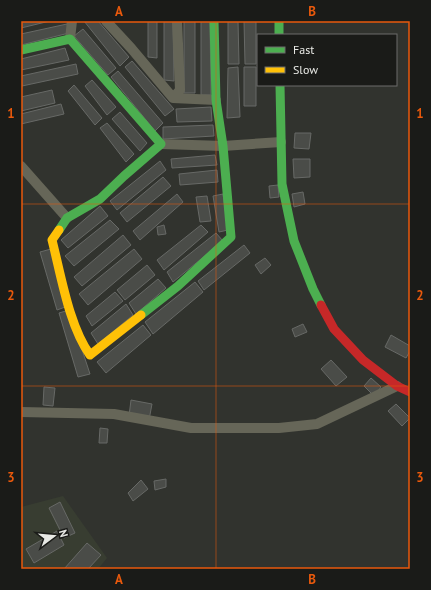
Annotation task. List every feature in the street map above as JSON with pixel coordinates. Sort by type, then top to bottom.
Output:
[{"type":"street","points":[[72,21],[70,39],[162,144]]},
{"type":"street","points":[[106,21],[173,98],[216,100]]},
{"type":"street","points":[[173,98],[180,90],[177,21]]},
{"type":"street","points":[[214,21],[216,100],[223,146],[230,237],[178,286],[90,355],[85,349],[77,331],[52,240],[68,218],[100,199],[124,176],[162,144],[223,146],[281,142]]},
{"type":"street","points":[[279,21],[279,34]]},
{"type":"street","points":[[21,50],[70,39]]},
{"type":"street","points":[[280,86],[282,184],[294,241],[313,289],[334,329],[363,360],[397,386],[410,392]]},
{"type":"street","points":[[21,166],[68,218]]},
{"type":"street","points":[[21,412],[114,414],[191,428],[279,428],[317,424],[397,386]]},
{"type":"shaded area","points":[[63,496],[107,558],[98,569],[21,569],[21,507]]},
{"type":"building","points":[[21,21],[50,21],[21,28]]},
{"type":"building","points":[[84,21],[98,21],[129,57],[120,66]]},
{"type":"building","points":[[148,21],[157,21],[157,58],[148,57]]},
{"type":"building","points":[[164,21],[173,21],[174,81],[164,80]]},
{"type":"building","points":[[184,21],[195,21],[195,93],[184,93]]},
{"type":"building","points":[[201,21],[210,21],[211,95],[201,95]]},
{"type":"building","points":[[228,21],[238,21],[239,64],[228,64]]},
{"type":"building","points":[[244,21],[256,21],[256,64],[245,64]]},
{"type":"building","points":[[67,24],[69,33],[21,45],[21,34]]},
{"type":"building","points":[[83,29],[116,68],[108,75],[74,36]]},
{"type":"building","points":[[65,48],[69,60],[21,70],[21,59]]},
{"type":"building","points":[[132,61],[174,109],[165,116],[125,67]]},
{"type":"building","points":[[76,64],[78,74],[22,86],[21,76]]},
{"type":"building","points":[[238,67],[240,117],[227,118],[228,68]]},
{"type":"building","points":[[244,67],[256,67],[256,106],[244,106]]},
{"type":"building","points":[[118,71],[163,123],[155,131],[111,77]]},
{"type":"building","points":[[92,80],[116,107],[107,115],[85,86]]},
{"type":"building","points":[[74,85],[102,118],[95,125],[68,91]]},
{"type":"building","points":[[52,90],[55,103],[21,111],[21,97]]},
{"type":"building","points":[[61,104],[64,114],[21,124],[21,114]]},
{"type":"building","points":[[211,107],[212,121],[177,122],[176,109]]},
{"type":"building","points":[[120,112],[147,143],[140,151],[112,119]]},
{"type":"building","points":[[107,123],[134,154],[126,162],[100,128]]},
{"type":"building","points":[[213,125],[214,136],[163,139],[163,127]]},
{"type":"building","points":[[295,133],[311,133],[309,149],[294,148]]},
{"type":"building","points":[[215,155],[217,165],[172,168],[171,159]]},
{"type":"building","points":[[293,159],[310,159],[310,177],[294,178]]},
{"type":"building","points":[[160,161],[166,170],[117,210],[110,201]]},
{"type":"building","points":[[217,170],[218,182],[180,185],[179,174]]},
{"type":"building","points":[[163,177],[171,186],[127,222],[120,213]]},
{"type":"building","points":[[278,185],[279,197],[270,198],[269,186]]},
{"type":"building","points":[[303,192],[305,204],[294,207],[292,194]]},
{"type":"building","points":[[177,194],[183,202],[140,240],[133,231]]},
{"type":"building","points":[[223,194],[228,230],[219,232],[213,196]]},
{"type":"building","points":[[207,196],[211,221],[200,222],[196,197]]},
{"type":"building","points":[[100,206],[108,216],[68,248],[61,240]]},
{"type":"building","points":[[110,220],[119,229],[74,266],[65,256]]},
{"type":"building","points":[[164,225],[166,234],[158,235],[157,227]]},
{"type":"building","points":[[201,225],[208,232],[164,270],[157,260]]},
{"type":"building","points":[[216,233],[223,241],[173,282],[167,272]]},
{"type":"building","points":[[123,235],[131,245],[82,286],[74,277]]},
{"type":"building","points":[[244,245],[250,253],[204,290],[198,281]]},
{"type":"building","points":[[51,249],[68,306],[57,310],[40,252]]},
{"type":"building","points":[[134,249],[142,259],[88,305],[79,294]]},
{"type":"building","points":[[265,258],[271,265],[261,274],[255,265]]},
{"type":"building","points":[[147,265],[155,275],[125,300],[117,290]]},
{"type":"building","points":[[158,279],[166,288],[136,314],[129,303]]},
{"type":"building","points":[[195,282],[203,292],[153,334],[145,322]]},
{"type":"building","points":[[115,292],[123,301],[92,326],[86,316]]},
{"type":"building","points":[[126,304],[133,315],[98,344],[91,333]]},
{"type":"building","points":[[69,310],[90,374],[78,377],[59,313]]},
{"type":"building","points":[[303,324],[307,332],[295,337],[292,329]]},
{"type":"building","points":[[143,325],[151,335],[106,373],[97,362]]},
{"type":"building","points":[[391,335],[410,346],[410,351],[406,358],[385,347]]},
{"type":"building","points":[[331,360],[347,377],[336,386],[321,369]]},
{"type":"building","points":[[371,378],[381,387],[374,396],[364,386]]},
{"type":"building","points":[[44,387],[55,388],[53,406],[43,405]]},
{"type":"building","points":[[131,400],[152,404],[149,420],[129,416]]},
{"type":"building","points":[[396,404],[410,418],[402,426],[388,411]]},
{"type":"building","points":[[100,428],[108,429],[107,443],[99,443]]},
{"type":"building","points":[[166,479],[166,487],[155,490],[154,481]]},
{"type":"building","points":[[141,480],[148,489],[133,501],[128,493]]},
{"type":"building","points":[[60,502],[75,533],[64,538],[49,508]]},
{"type":"building","points":[[57,531],[64,545],[34,563],[26,549]]},
{"type":"building","points":[[87,543],[101,555],[88,569],[64,569]]},
{"type":"traffic: fast","points":[[141,315],[178,286],[231,237],[223,146],[216,100],[214,21]]},
{"type":"traffic: fast","points":[[279,21],[279,34]]},
{"type":"traffic: fast","points":[[21,50],[70,39],[161,144],[100,199],[67,218],[59,230]]},
{"type":"traffic: fast","points":[[280,86],[282,184],[294,241],[321,305]]},
{"type":"traffic: slow","points":[[59,230],[52,240],[62,284],[76,330],[90,355],[141,315]]},
{"type":"traffic: jam","points":[[321,305],[334,329],[363,360],[397,386],[410,392]]}]
